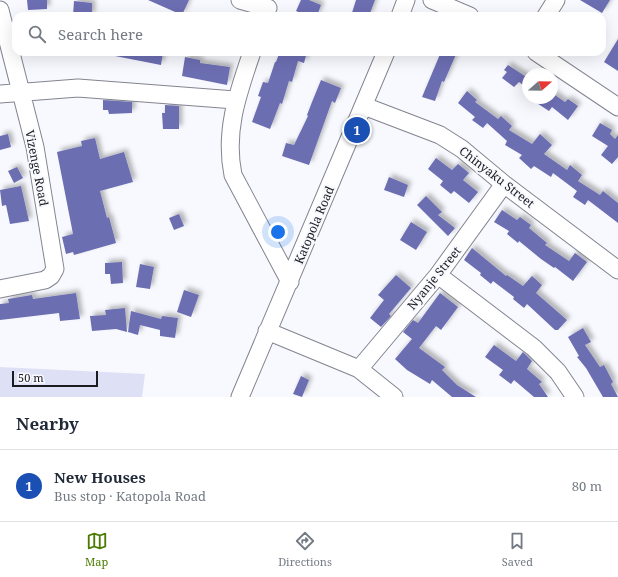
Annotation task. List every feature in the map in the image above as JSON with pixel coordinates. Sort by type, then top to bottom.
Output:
[{"type":"street","points":[[240,0],[268,8]]},
{"type":"street","points":[[402,12],[406,0]]},
{"type":"street","points":[[432,0],[460,12]]},
{"type":"street","points":[[548,12],[556,0]]},
{"type":"street","name":"Vizenge Road","points":[[0,10],[34,147],[55,268],[51,276],[45,280],[0,289]]},
{"type":"street","points":[[251,56],[235,100],[229,158],[233,175],[290,282]]},
{"type":"street","name":"Katopola Road","points":[[240,397],[267,331],[290,282],[384,56]]},
{"type":"street","points":[[542,56],[618,107]]},
{"type":"street","points":[[0,94],[85,88],[235,100]]},
{"type":"street","name":"Chinyaku Street","points":[[364,106],[440,135],[462,149],[504,184],[618,270]]},
{"type":"street","name":"Nyanje Street","points":[[359,369],[438,276],[504,184]]},
{"type":"street","points":[[438,276],[534,348],[558,372],[575,397]]},
{"type":"street","points":[[267,331],[359,369],[394,397]]},
{"type":"shaded area","points":[[0,367],[145,374],[142,397],[0,397]]},
{"type":"building","points":[[27,0],[47,0],[47,9],[28,10]]},
{"type":"building","points":[[148,0],[189,0],[183,12],[175,12]]},
{"type":"building","points":[[301,0],[309,0],[321,5],[318,12],[296,11]]},
{"type":"building","points":[[356,0],[375,0],[370,12],[352,12]]},
{"type":"building","points":[[580,0],[610,0],[603,12]]},
{"type":"building","points":[[74,1],[92,3],[92,12],[73,12]]},
{"type":"building","points":[[618,39],[618,71],[604,62]]},
{"type":"building","points":[[115,56],[162,56],[161,65]]},
{"type":"building","points":[[278,56],[306,56],[304,63],[298,61],[292,82],[289,81],[282,104],[280,103],[270,129],[252,122],[261,97],[258,96],[263,82],[268,83]]},
{"type":"building","points":[[439,56],[455,56],[444,82],[442,81],[435,101],[422,97]]},
{"type":"building","points":[[185,57],[200,60],[200,63],[230,67],[227,85],[182,76]]},
{"type":"building","points":[[508,65],[522,74],[522,84],[519,82],[514,87],[502,78],[507,72],[504,70]]},
{"type":"building","points":[[321,80],[341,88],[335,103],[332,101],[309,165],[282,156],[286,143],[294,145],[308,116],[307,115]]},
{"type":"building","points":[[467,91],[477,100],[475,102],[498,119],[501,116],[512,126],[509,130],[532,144],[540,134],[552,145],[544,154],[567,170],[570,165],[582,175],[578,181],[600,195],[603,191],[618,203],[618,223],[588,200],[585,205],[573,197],[577,191],[553,173],[551,177],[534,166],[531,169],[519,158],[522,155],[505,145],[507,141],[487,123],[483,128],[472,120],[475,117],[458,103]]},
{"type":"building","points":[[558,97],[565,102],[568,99],[578,106],[568,120],[552,107],[549,111],[538,104],[558,104]]},
{"type":"building","points":[[103,100],[132,102],[132,113],[109,114],[108,110],[103,110]]},
{"type":"building","points":[[165,105],[179,106],[179,129],[163,129],[162,113],[165,113]]},
{"type":"building","points":[[600,123],[612,130],[610,134],[615,139],[618,135],[618,157],[612,164],[601,155],[608,146],[592,136]]},
{"type":"building","points":[[8,134],[11,147],[0,150],[0,136]]},
{"type":"building","points":[[95,138],[100,159],[124,152],[133,182],[100,191],[107,218],[109,217],[116,243],[74,255],[73,252],[66,254],[62,237],[73,234],[57,152],[82,146],[81,141]]},
{"type":"building","points":[[436,158],[452,170],[458,164],[469,173],[463,180],[478,192],[469,203],[454,191],[451,194],[440,185],[443,181],[428,169]]},
{"type":"building","points":[[17,167],[23,178],[14,183],[8,171]]},
{"type":"building","points":[[389,177],[408,185],[404,197],[384,190]]},
{"type":"building","points":[[21,186],[29,221],[10,224],[6,205],[2,206],[0,190]]},
{"type":"building","points":[[426,196],[442,212],[438,215],[455,228],[448,236],[417,205]]},
{"type":"building","points":[[502,210],[517,220],[520,217],[531,225],[529,228],[547,243],[545,245],[569,261],[575,253],[587,262],[573,281],[555,267],[554,268],[541,259],[519,241],[518,243],[507,234],[509,231],[494,222]]},
{"type":"building","points":[[179,214],[184,226],[174,230],[169,218]]},
{"type":"building","points":[[411,222],[427,232],[416,250],[400,240]]},
{"type":"building","points":[[472,248],[506,276],[507,275],[523,286],[532,276],[542,285],[536,293],[567,320],[558,330],[555,330],[527,304],[524,308],[513,299],[514,297],[493,281],[491,284],[480,275],[481,273],[464,260]]},
{"type":"building","points":[[122,262],[123,283],[111,284],[110,274],[105,274],[105,263]]},
{"type":"building","points":[[140,264],[154,267],[150,289],[136,287]]},
{"type":"building","points":[[396,275],[411,288],[389,314],[391,316],[381,327],[370,318],[384,300],[378,295]]},
{"type":"building","points":[[184,290],[199,295],[191,317],[177,312]]},
{"type":"building","points":[[76,293],[80,319],[60,321],[59,313],[0,320],[0,304],[9,303],[8,299],[32,295],[33,299]]},
{"type":"building","points":[[440,293],[458,307],[441,330],[436,326],[419,348],[445,367],[442,370],[457,385],[476,397],[452,397],[432,380],[430,384],[407,370],[395,359],[412,339],[403,332],[413,320],[418,323]]},
{"type":"building","points":[[125,308],[127,332],[116,329],[92,331],[90,316],[106,315],[105,310]]},
{"type":"building","points":[[131,311],[161,319],[162,316],[178,318],[175,338],[160,336],[160,330],[140,325],[138,335],[128,332]]},
{"type":"building","points":[[583,328],[591,342],[585,345],[600,367],[604,365],[613,382],[611,384],[618,397],[603,397],[586,368],[577,357],[579,356],[568,337]]},
{"type":"building","points":[[494,345],[516,361],[523,352],[532,361],[527,369],[542,382],[539,384],[548,397],[534,397],[514,380],[511,384],[499,375],[503,370],[485,357]]},
{"type":"building","points":[[301,376],[309,380],[302,397],[293,394]]},
{"type":"place","name":"New Houses","points":[[357,130]]}]
